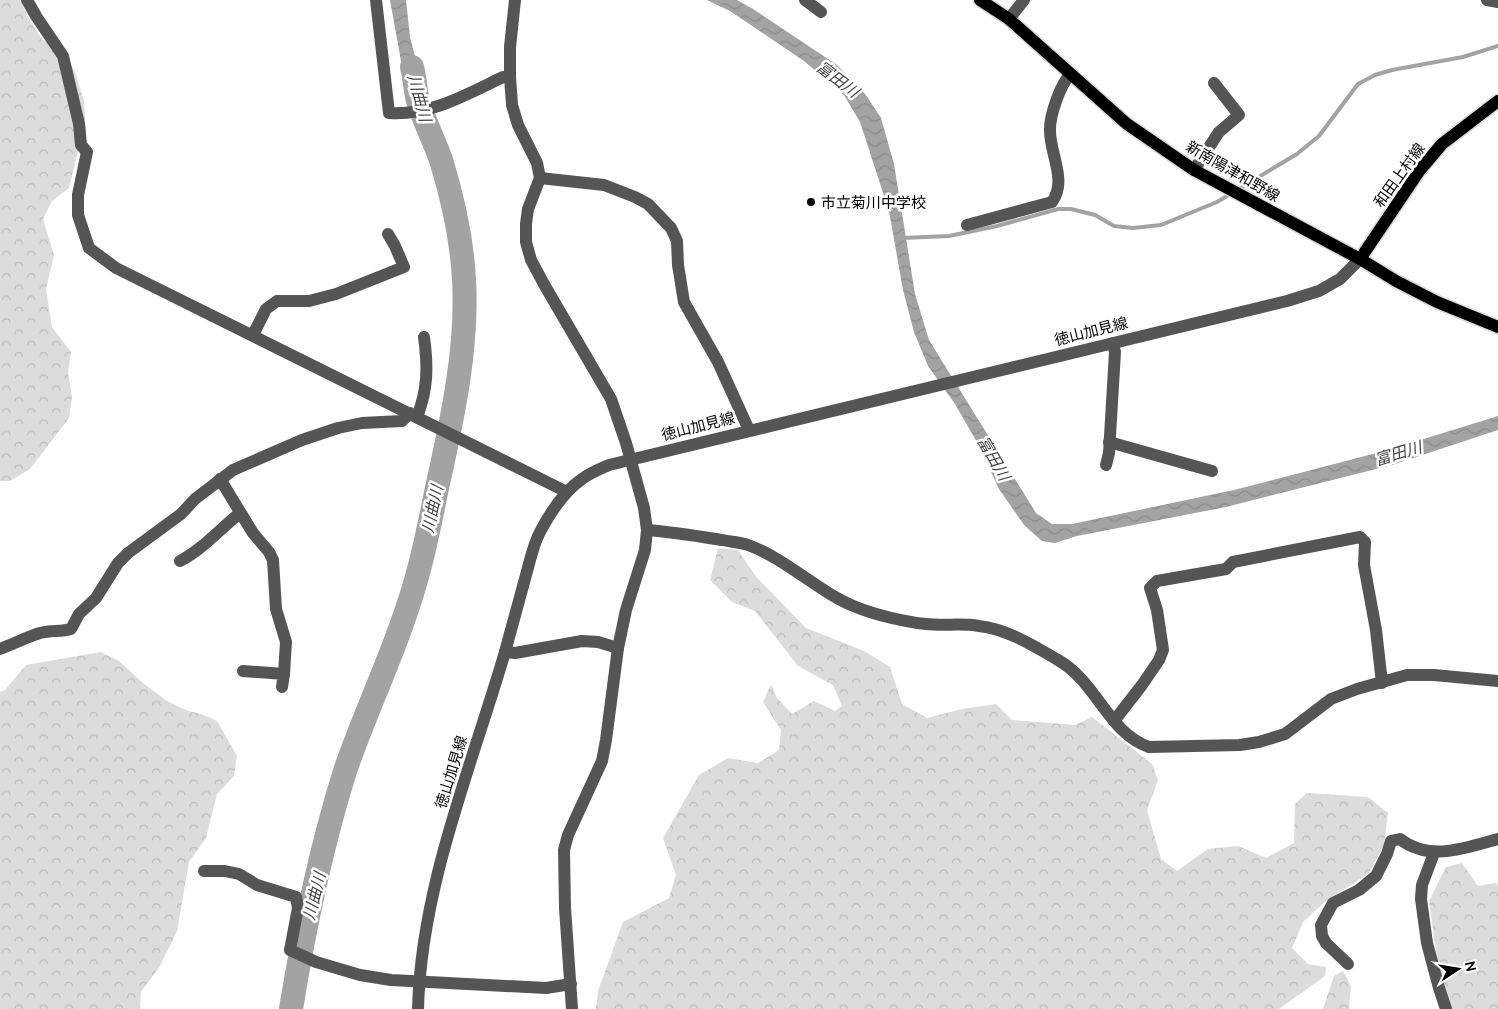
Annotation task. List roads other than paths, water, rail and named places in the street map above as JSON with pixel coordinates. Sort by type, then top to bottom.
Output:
[{"type":"main road","name":"新南陽津和野線","points":[[980,0],[1009,19],[1127,124],[1194,170],[1360,259],[1396,281],[1437,302],[1498,327]]},
{"type":"main road","name":"和田上村線","points":[[1360,259],[1420,170],[1442,144],[1498,101]]},
{"type":"street","points":[[27,0],[63,56],[79,124],[81,145],[87,152],[78,195],[78,214],[89,248],[116,268],[567,492]]},
{"type":"street","points":[[376,0],[389,113],[406,114],[441,106],[503,77],[510,77]]},
{"type":"street","points":[[516,0],[510,47],[512,105],[518,125],[537,163],[540,178],[528,208],[526,242],[531,260],[611,398],[631,459],[644,508],[647,530],[645,550],[626,610],[618,648],[602,761],[568,835],[564,850],[563,871],[572,1009]]},
{"type":"street","points":[[805,0],[821,12]]},
{"type":"street","points":[[1009,19],[1024,0]]},
{"type":"street","points":[[1487,0],[1498,2]]},
{"type":"street","points":[[967,225],[1052,202],[1057,195],[1059,182],[1050,129],[1064,81],[1070,75]]},
{"type":"street","points":[[1194,170],[1219,132],[1239,115],[1214,83]]},
{"type":"street","points":[[540,178],[604,185],[636,197],[648,204],[671,228],[677,241],[678,265],[684,302],[718,362],[749,430]]},
{"type":"street","points":[[252,335],[266,309],[277,301],[309,300],[336,294],[404,267],[396,246],[388,234]]},
{"type":"street","name":"徳山加見線","points":[[418,1009],[425,931],[441,861],[539,534],[556,506],[567,492],[582,479],[609,465],[631,459],[1288,301],[1319,291],[1340,279],[1360,259]]},
{"type":"street","points":[[0,649],[40,633],[65,631],[72,628],[80,614],[96,598],[118,563],[128,553],[180,514],[194,499],[233,470],[302,440],[338,428],[362,423],[402,421],[413,415],[425,391],[427,356],[424,337]]},
{"type":"street","points":[[1106,465],[1115,352],[1113,343]]},
{"type":"street","points":[[1109,442],[1212,471]]},
{"type":"street","points":[[220,479],[253,533],[269,552],[273,560],[276,609],[286,642],[282,687]]},
{"type":"street","points":[[180,561],[197,552],[240,513]]},
{"type":"street","points":[[647,530],[694,535],[748,545],[771,556],[834,596],[857,607],[926,624],[979,626],[1020,639],[1072,668],[1086,682],[1114,721],[1137,743],[1149,747],[1240,745],[1259,742],[1285,734],[1332,699],[1407,675],[1434,675],[1498,681]]},
{"type":"street","points":[[1114,721],[1142,685],[1163,650],[1157,610],[1150,588],[1157,581],[1226,568],[1233,562],[1360,537],[1365,542],[1364,565],[1376,630],[1382,682]]},
{"type":"street","points":[[505,652],[516,653],[582,641],[598,642],[618,648]]},
{"type":"street","points":[[243,671],[284,674]]},
{"type":"street","points":[[1348,964],[1326,943],[1322,936],[1321,925],[1333,903],[1359,890],[1376,876],[1391,841],[1400,839],[1408,845],[1434,853],[1456,850],[1498,839]]},
{"type":"street","points":[[1434,853],[1422,885],[1421,899],[1427,943],[1446,1009]]},
{"type":"street","points":[[204,871],[225,871],[239,874],[257,884],[296,897],[298,908],[290,950],[309,959],[360,974],[391,980],[546,988],[571,984]]},
{"type":"water","points":[[390,0],[406,0],[410,37],[426,99],[413,101],[401,61]]},
{"type":"water","name":"富田川","points":[[707,0],[737,0],[753,9],[837,65],[866,95],[881,118],[894,164],[915,294],[929,340],[1036,513],[1052,524],[1072,524],[1234,490],[1388,450],[1498,416],[1498,430],[1392,465],[1226,507],[1077,536],[1055,543],[1042,541],[1024,525],[999,489],[978,444],[955,404],[928,366],[914,332],[903,290],[889,211],[860,122],[844,95],[804,61],[730,11]]},
{"type":"waterway","points":[[902,238],[949,236],[997,226],[1058,209],[1071,209],[1095,215],[1114,226],[1133,228],[1161,225],[1217,202],[1297,154],[1319,136],[1358,84],[1375,75],[1392,70],[1463,57],[1498,46]]},
{"type":"waterway","name":"川曲川","points":[[291,1009],[314,889],[328,829],[352,750],[413,592],[428,532],[458,384],[465,306],[459,234],[441,160],[418,101],[412,67]]},
{"type":"place","name":"市立菊川中学校","points":[[811,202]]}]
